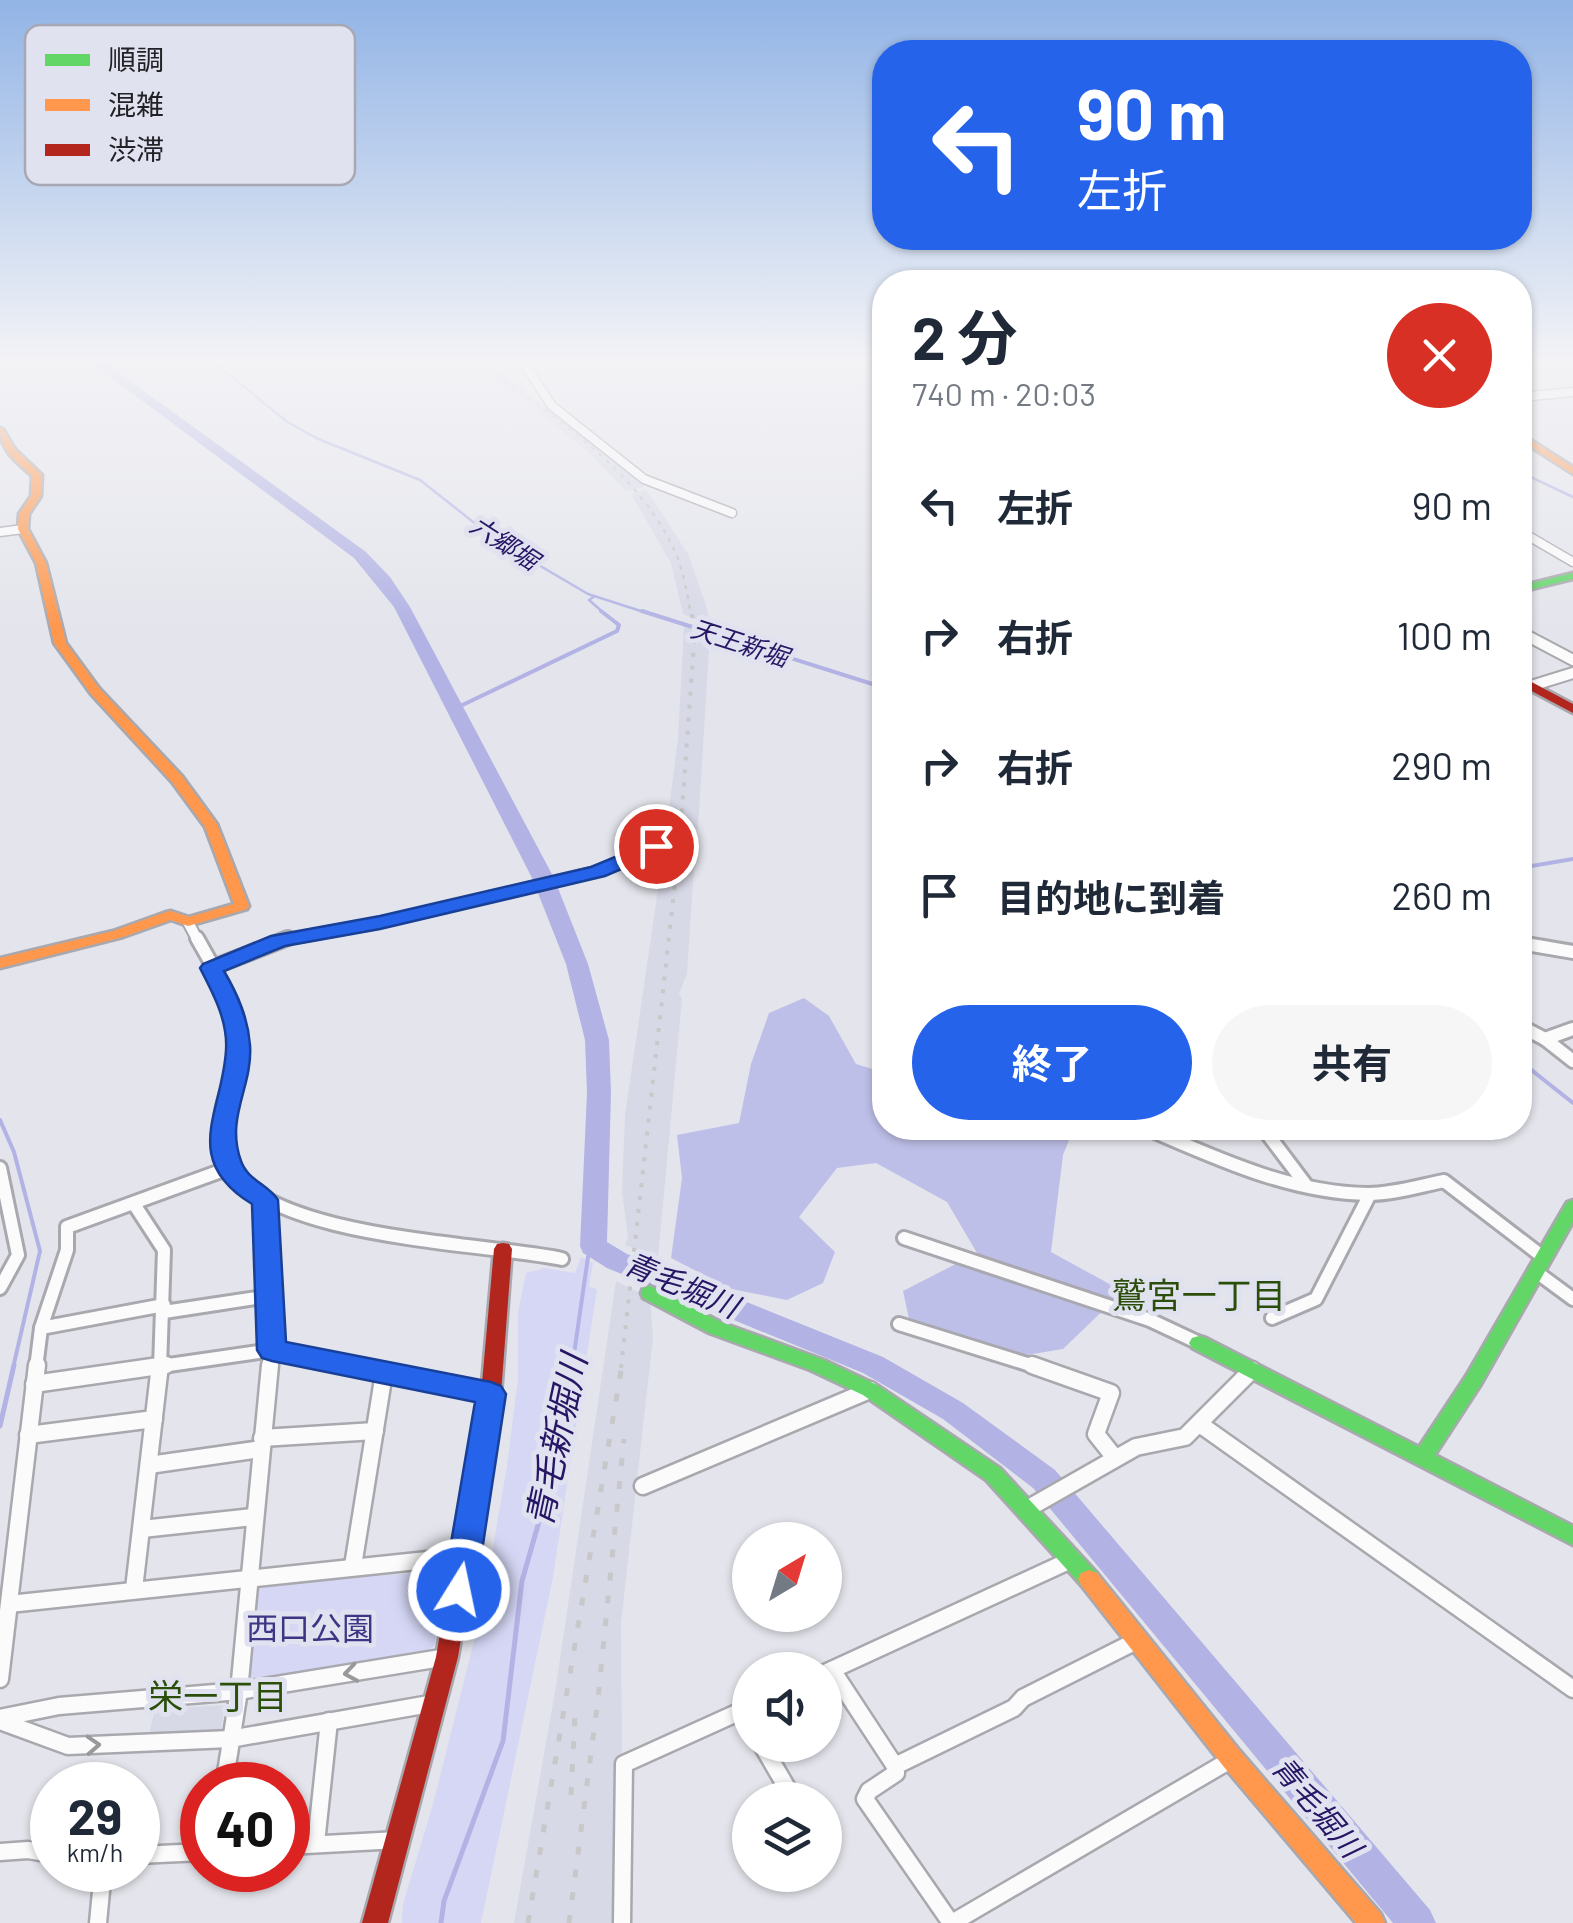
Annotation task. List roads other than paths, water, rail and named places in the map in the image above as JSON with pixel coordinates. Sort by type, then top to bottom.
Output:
[{"type":"street","points":[[11,452],[37,476],[36,496],[24,514],[23,530],[41,564],[60,642],[94,691],[177,779],[212,827],[242,906],[188,922]]},
{"type":"street","points":[[609,452],[644,480],[732,512]]},
{"type":"street","points":[[1548,452],[1573,468]]},
{"type":"street","points":[[1,531],[23,530]]},
{"type":"street","points":[[1532,538],[1573,562]]},
{"type":"street","points":[[1532,586],[1573,576]]},
{"type":"street","points":[[1532,638],[1573,660]]},
{"type":"street","points":[[1532,682],[1573,673]]},
{"type":"street","points":[[1532,687],[1573,710]]},
{"type":"street","points":[[211,968],[279,940],[380,923],[604,870],[656,846]]},
{"type":"street","points":[[0,963],[118,934],[171,914],[188,922],[230,1001],[239,1048],[220,1132],[230,1168],[245,1188],[265,1200],[337,1224],[401,1238],[562,1259]]},
{"type":"street","points":[[1532,945],[1573,952]]},
{"type":"street","points":[[1545,1040],[1573,1029]]},
{"type":"street","points":[[1532,1033],[1573,1061]]},
{"type":"street","points":[[1174,1140],[1235,1166],[1306,1185],[1370,1194],[1444,1181],[1573,1299]]},
{"type":"street","points":[[1272,1140],[1306,1185]]},
{"type":"street","points":[[0,1679],[41,1328],[67,1250],[67,1227],[230,1168]]},
{"type":"street","points":[[0,1286],[18,1255],[2,1178]]},
{"type":"street","points":[[1272,1318],[1316,1299],[1370,1194]]},
{"type":"street","points":[[227,1762],[239,1692],[272,1350],[265,1200]]},
{"type":"street","points":[[134,1204],[164,1250],[160,1366],[134,1589]]},
{"type":"street","points":[[1422,1459],[1473,1381],[1573,1206]]},
{"type":"street","points":[[904,1238],[1132,1314],[1199,1343],[1573,1536]]},
{"type":"street","points":[[375,1923],[447,1657],[491,1394],[503,1249]]},
{"type":"street","points":[[650,1293],[716,1328],[870,1390],[993,1474],[1031,1507],[1232,1758],[1372,1923]]},
{"type":"street","points":[[41,1328],[269,1296]]},
{"type":"street","points":[[899,1324],[1105,1388],[1111,1394],[1097,1440],[1115,1458]]},
{"type":"street","points":[[34,1384],[272,1350],[491,1394]]},
{"type":"street","points":[[1031,1507],[1136,1446],[1184,1437],[1201,1425],[1252,1370]]},
{"type":"street","points":[[353,1566],[384,1373]]},
{"type":"street","points":[[643,1486],[870,1390]]},
{"type":"street","points":[[28,1435],[154,1419]]},
{"type":"street","points":[[1201,1425],[1573,1689]]},
{"type":"street","points":[[149,1465],[262,1444],[374,1431]]},
{"type":"street","points":[[142,1529],[254,1517]]},
{"type":"street","points":[[9,1604],[465,1556]]},
{"type":"street","points":[[842,1665],[1074,1559]]},
{"type":"street","points":[[895,1766],[1014,1708],[1023,1698],[1138,1640]]},
{"type":"street","points":[[0,1719],[59,1706],[239,1692],[447,1657]]},
{"type":"street","points":[[842,1690],[895,1766],[896,1773],[869,1791],[866,1800],[951,1923],[1232,1758]]},
{"type":"street","points":[[0,1719],[68,1746],[230,1738],[435,1702]]},
{"type":"street","points":[[622,1923],[624,1764],[732,1720]]},
{"type":"street","points":[[316,1844],[329,1721]]},
{"type":"street","points":[[310,1844],[399,1840]]},
{"type":"street","points":[[0,1852],[30,1850]]},
{"type":"street","points":[[98,1923],[101,1892]]},
{"type":"waterway","name":"青毛堀川","points":[[219,452],[360,555],[384,580],[402,607],[543,878],[577,964],[597,1040],[599,1093],[593,1246],[617,1261],[873,1365],[953,1411],[1044,1479],[1417,1923]]},
{"type":"waterway","name":"六郷堀","points":[[350,452],[420,480],[496,540],[595,596]]},
{"type":"waterway","points":[[1532,478],[1573,497]]},
{"type":"waterway","name":"天王新堀","points":[[595,596],[650,614]]},
{"type":"waterway","points":[[595,596],[589,600],[605,614]]},
{"type":"waterway","points":[[454,709],[617,631],[619,625],[601,611]]},
{"type":"waterway","name":"天王新堀","points":[[642,611],[872,684]]},
{"type":"waterway","points":[[1532,866],[1573,859]]},
{"type":"waterway","name":"天王新堀","points":[[1532,1071],[1573,1103]]},
{"type":"waterway","points":[[0,1120],[14,1152],[40,1251],[13,1368]]},
{"type":"waterway","name":"青毛新堀川","points":[[572,1368],[588,1257],[593,1246]]},
{"type":"waterway","points":[[0,1426],[14,1365]]},
{"type":"waterway","name":"青毛新堀川","points":[[441,1923],[444,1901],[503,1741],[522,1581],[538,1525],[551,1428],[572,1368]]},
{"type":"railway","points":[[597,452],[640,496],[660,524],[676,554],[691,614]]},
{"type":"railway","points":[[621,1368],[680,838],[695,629],[691,611]]},
{"type":"railway","points":[[528,1923],[622,1365]]},
{"type":"railway","points":[[569,1923],[598,1699],[624,1439]]},
{"type":"railway","points":[[571,1795],[575,1715]]},
{"type":"district","name":"鷲宮一丁目","points":[[1199,1294]]},
{"type":"district","name":"栄一丁目","points":[[218,1695]]},
{"type":"park label","name":"西口公園","points":[[310,1627]]}]
